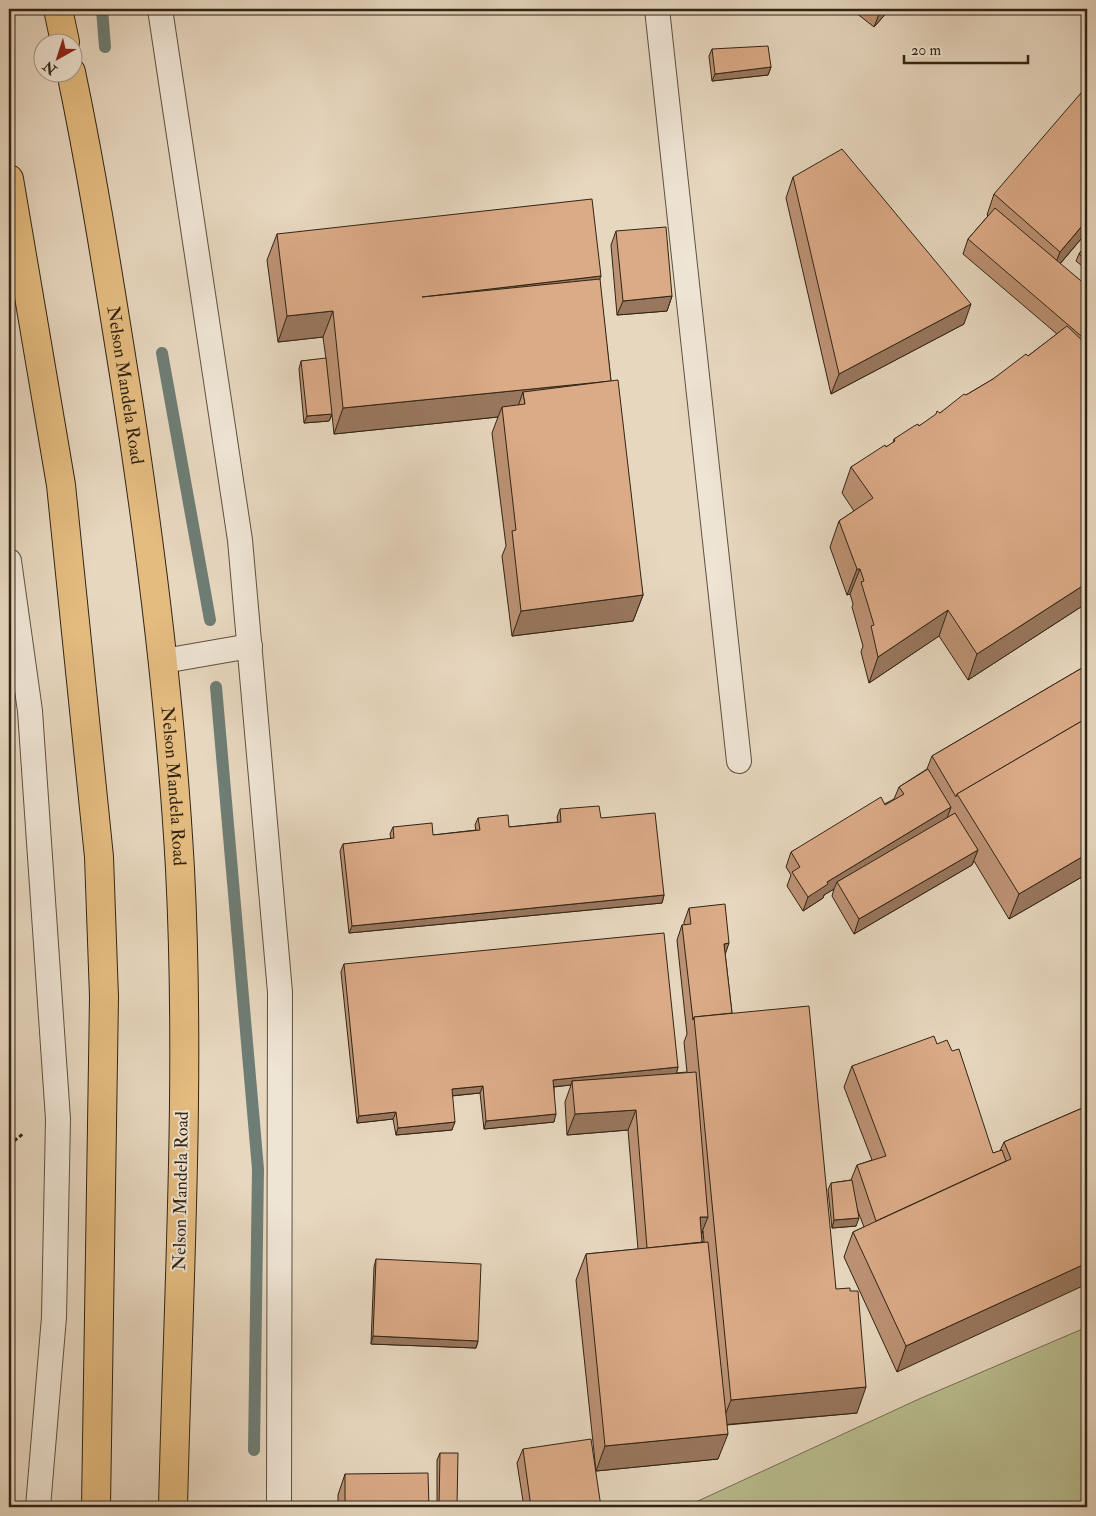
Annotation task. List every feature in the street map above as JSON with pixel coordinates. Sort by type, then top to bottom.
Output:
[{"type":"main road","points":[[58,9],[63,32]]},
{"type":"main road","name":"Nelson Mandela Road","points":[[73,82],[95,188],[147,524],[164,661],[180,870],[185,1043],[173,1507]]},
{"type":"main road","points":[[9,179],[61,485],[100,856],[104,996],[96,1507]]},
{"type":"lane","points":[[160,9],[240,540],[280,992],[279,1507]]},
{"type":"lane","points":[[657,9],[739,761]]},
{"type":"lane","points":[[9,561],[30,711],[57,1105],[54,1316],[38,1507]]},
{"type":"lane","points":[[164,661],[250,646]]},
{"type":"green space","points":[[1087,1327],[1087,1507],[685,1507],[919,1399]]},
{"type":"building","points":[[768,46],[771,67],[715,74],[712,49]]},
{"type":"building","points":[[1087,86],[1087,220],[1060,252],[994,194]]},
{"type":"building","points":[[842,149],[971,304],[839,374],[793,177]]},
{"type":"building","points":[[592,199],[601,276],[422,297],[600,279],[611,381],[343,408],[333,311],[287,316],[277,234]]},
{"type":"building","points":[[995,208],[1087,286],[1087,341],[968,239]]},
{"type":"building","points":[[666,227],[672,296],[623,301],[616,231]]},
{"type":"building","points":[[1087,243],[1087,261],[1079,254]]},
{"type":"building","points":[[1067,326],[1087,345],[1087,583],[977,654],[948,610],[878,657],[871,626],[874,625],[861,582],[864,581],[860,569],[857,569],[839,521],[873,498],[851,467],[885,445],[886,447],[895,441],[894,439],[914,426],[918,424],[919,426],[936,414],[937,411],[940,413],[964,394],[966,395],[993,379],[1026,354],[1028,356]]},
{"type":"building","points":[[326,358],[332,414],[307,416],[301,361]]},
{"type":"building","points":[[618,380],[643,595],[521,611],[512,531],[516,530],[502,407],[525,404],[523,392]]},
{"type":"building","points":[[1087,665],[1087,718],[957,794],[956,797],[932,756]]},
{"type":"building","points":[[1087,718],[1087,854],[1019,894],[957,794]]},
{"type":"building","points":[[928,769],[951,807],[827,882],[828,884],[808,897],[792,872],[800,867],[791,852],[881,797],[885,805],[904,794],[899,787]]},
{"type":"building","points":[[599,806],[601,818],[655,813],[664,895],[352,926],[343,844],[394,838],[393,827],[432,823],[433,835],[480,830],[478,818],[508,815],[509,827],[561,822],[560,809]]},
{"type":"building","points":[[955,813],[978,850],[859,919],[837,882]]},
{"type":"building","points":[[725,904],[729,943],[724,944],[732,1013],[694,1017],[693,1020],[682,925],[691,924],[689,908]]},
{"type":"building","points":[[664,933],[678,1067],[553,1080],[556,1114],[486,1121],[483,1086],[452,1089],[455,1122],[398,1128],[396,1112],[359,1116],[344,964]]},
{"type":"building","points":[[809,1006],[836,1289],[850,1288],[850,1291],[858,1291],[866,1387],[731,1400],[694,1017]]},
{"type":"building","points":[[934,1036],[937,1044],[947,1040],[952,1051],[959,1049],[993,1153],[1002,1150],[1006,1161],[876,1221],[857,1165],[886,1156],[852,1066]]},
{"type":"building","points":[[696,1072],[708,1217],[700,1217],[702,1242],[647,1248],[636,1110],[575,1114],[572,1081]]},
{"type":"building","points":[[1087,1106],[1087,1263],[906,1346],[853,1232],[1011,1159],[1004,1142]]},
{"type":"building","points":[[852,1180],[859,1218],[834,1220],[831,1183]]},
{"type":"building","points":[[708,1242],[728,1434],[605,1446],[586,1254]]},
{"type":"building","points":[[376,1259],[481,1264],[478,1341],[373,1336]]},
{"type":"building","points":[[591,1439],[601,1507],[531,1507],[523,1449]]},
{"type":"building","points":[[440,1453],[458,1453],[457,1507],[439,1507]]},
{"type":"building","points":[[428,1473],[429,1507],[345,1507],[345,1474]]},
{"type":"waterway","points":[[102,9],[105,47]]},
{"type":"waterway","points":[[162,353],[210,620]]},
{"type":"waterway","points":[[216,687],[258,1169],[254,1450]]}]
